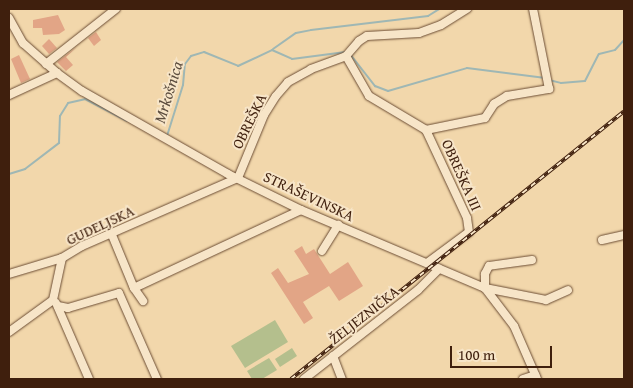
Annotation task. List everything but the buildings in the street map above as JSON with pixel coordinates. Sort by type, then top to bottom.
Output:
[{"type":"street","points":[[46,64],[116,9]]},
{"type":"street","points":[[346,56],[351,49],[367,36],[419,33],[441,25],[467,9]]},
{"type":"street","points":[[426,130],[486,118],[494,104],[507,96],[549,89],[533,9]]},
{"type":"street","points":[[9,18],[23,43],[57,73],[9,95]]},
{"type":"street","name":"OBREŠKA III","points":[[346,56],[369,96],[426,130],[443,161],[469,232],[427,263]]},
{"type":"street","name":"OBREŠKA","points":[[238,178],[264,115],[288,82],[311,69],[346,56]]},
{"type":"street","name":"STRAŠEVINSKA","points":[[57,73],[82,91],[238,178],[302,210],[439,269],[485,288],[546,300],[568,290]]},
{"type":"street","name":"GUDELJSKA","points":[[55,303],[62,258],[238,178]]},
{"type":"street","points":[[134,288],[302,210]]},
{"type":"street","points":[[322,251],[338,225]]},
{"type":"street","points":[[602,240],[624,234]]},
{"type":"street","points":[[112,235],[134,288],[143,301]]},
{"type":"street","points":[[9,274],[62,258]]},
{"type":"street","points":[[523,379],[536,377],[514,326],[485,288],[485,274],[489,266],[532,260]]},
{"type":"street","name":"ŽELJEZNIČKA","points":[[304,379],[418,290],[439,269]]},
{"type":"street","points":[[55,303],[68,308],[119,293],[157,379]]},
{"type":"street","points":[[9,332],[55,303]]},
{"type":"street","points":[[55,303],[89,379]]},
{"type":"street","points":[[333,356],[342,379]]},
{"type":"green space","points":[[275,320],[288,342],[245,368],[231,346]]},
{"type":"green space","points":[[292,348],[297,356],[280,367],[275,359]]},
{"type":"green space","points":[[269,358],[277,370],[262,379],[252,379],[247,371]]},
{"type":"waterway","points":[[273,49],[296,33],[428,16],[439,9]]},
{"type":"waterway","name":"Mrkošnica","points":[[549,80],[561,83],[585,81],[599,54],[615,50],[624,40]]},
{"type":"waterway","name":"Mrkošnica","points":[[167,136],[183,85],[185,64],[191,56],[204,52],[238,66],[272,50],[292,59],[346,52]]},
{"type":"waterway","name":"Mrkošnica","points":[[350,54],[375,86],[388,91],[467,68],[545,78]]},
{"type":"waterway","name":"Mrkošnica","points":[[9,174],[25,169],[59,143],[60,116],[68,103],[85,99],[127,121]]},
{"type":"railway","points":[[291,379],[624,111]]}]
